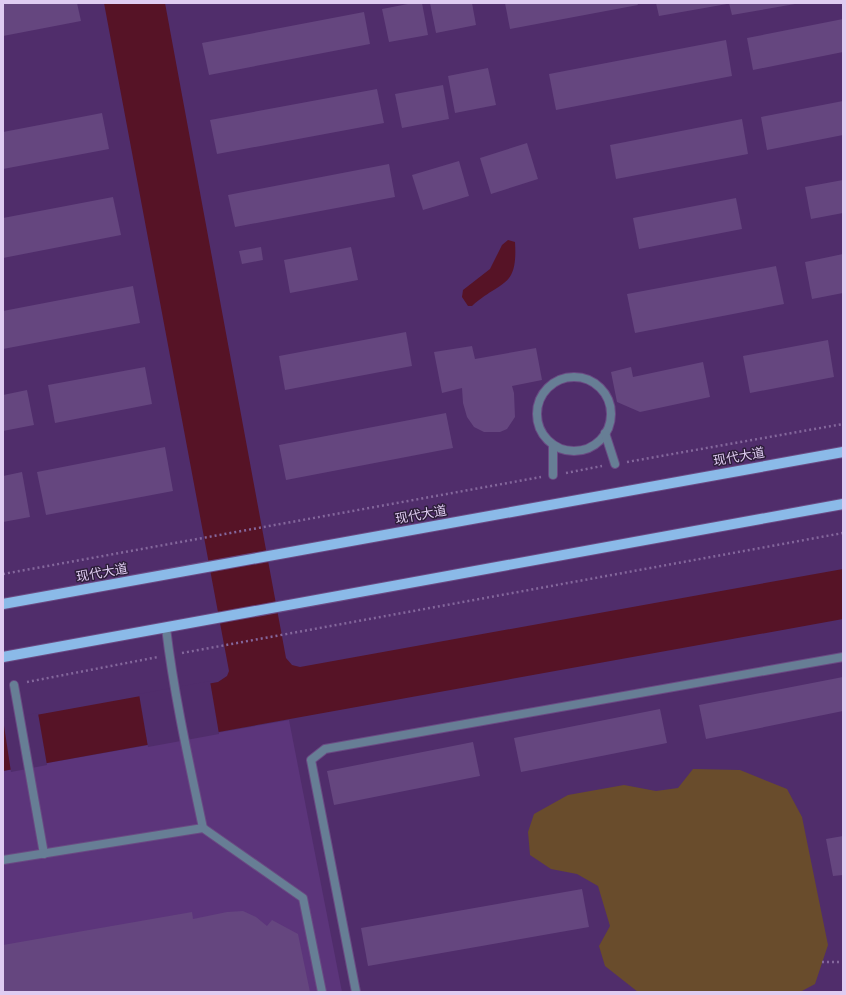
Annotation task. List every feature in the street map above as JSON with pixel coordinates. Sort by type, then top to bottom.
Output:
[{"type":"main road","name":"现代大道","points":[[3,604],[843,452]]},
{"type":"main road","points":[[3,657],[843,504]]},
{"type":"street","points":[[566,378],[578,378],[590,381],[600,388],[607,399],[611,411],[610,423],[605,433],[598,443],[576,451],[564,450],[553,445],[544,437],[539,426],[537,415],[539,402],[545,392],[554,383],[566,378]]},
{"type":"street","points":[[605,433],[615,464]]},
{"type":"street","points":[[553,445],[553,475]]},
{"type":"street","points":[[166,628],[169,655],[187,756],[203,828],[303,898],[322,992]]},
{"type":"street","points":[[356,992],[310,760],[325,749],[843,657]]},
{"type":"street","points":[[14,685],[44,854]]},
{"type":"street","points":[[3,860],[203,828]]},
{"type":"path","points":[[3,574],[843,424]]},
{"type":"path","points":[[14,685],[169,655],[843,533]]},
{"type":"path","points":[[822,962],[843,962]]},
{"type":"shaded area","points":[[104,3],[165,3],[286,658],[292,665],[300,667],[843,569],[843,619],[3,771],[3,721],[218,682],[227,676],[229,671]]},
{"type":"shaded area","points":[[508,240],[515,242],[514,268],[510,276],[506,282],[499,287],[472,306],[468,306],[462,297],[463,290],[490,269],[502,245]]},
{"type":"shaded area","points":[[289,720],[342,992],[3,992],[3,771]]},
{"type":"shaded area","points":[[693,769],[740,770],[787,789],[802,817],[828,945],[815,984],[800,992],[638,992],[605,966],[599,946],[610,926],[598,886],[577,874],[551,869],[530,855],[528,832],[534,814],[568,795],[624,785],[656,791],[678,788]]},
{"type":"pier","points":[[210,681],[219,734],[148,747],[139,694]]},
{"type":"pier","points":[[38,713],[47,765],[11,772],[3,719]]},
{"type":"building","points":[[3,3],[77,3],[81,21],[3,36]]},
{"type":"building","points":[[413,3],[422,3],[428,35],[389,42],[382,9]]},
{"type":"building","points":[[430,3],[472,3],[476,25],[436,33]]},
{"type":"building","points":[[505,3],[637,3],[638,5],[510,29]]},
{"type":"building","points":[[656,3],[727,3],[727,4],[659,16]]},
{"type":"building","points":[[729,3],[795,3],[795,4],[732,15]]},
{"type":"building","points":[[364,12],[370,44],[209,75],[202,43]]},
{"type":"building","points":[[843,19],[843,52],[753,70],[747,38]]},
{"type":"building","points":[[726,40],[732,76],[556,110],[549,74]]},
{"type":"building","points":[[488,68],[496,105],[455,113],[448,76]]},
{"type":"building","points":[[443,85],[449,119],[402,128],[395,94]]},
{"type":"building","points":[[377,89],[384,123],[217,154],[210,120]]},
{"type":"building","points":[[843,101],[843,135],[767,150],[761,117]]},
{"type":"building","points":[[102,113],[109,149],[3,169],[3,132]]},
{"type":"building","points":[[742,119],[748,154],[616,179],[610,145]]},
{"type":"building","points":[[527,143],[538,179],[491,194],[480,158]]},
{"type":"building","points":[[459,161],[469,196],[423,210],[412,175]]},
{"type":"building","points":[[389,164],[395,197],[235,227],[228,195]]},
{"type":"building","points":[[843,180],[843,213],[811,219],[805,187]]},
{"type":"building","points":[[113,197],[121,235],[3,258],[3,218]]},
{"type":"building","points":[[736,198],[742,229],[639,249],[633,218]]},
{"type":"building","points":[[261,247],[263,260],[242,264],[239,251]]},
{"type":"building","points":[[351,247],[358,280],[290,293],[284,260]]},
{"type":"building","points":[[843,254],[843,293],[812,299],[805,262]]},
{"type":"building","points":[[776,266],[784,304],[635,333],[627,294]]},
{"type":"building","points":[[133,286],[140,323],[3,349],[3,311]]},
{"type":"building","points":[[406,332],[412,366],[285,390],[279,356]]},
{"type":"building","points":[[828,340],[834,377],[750,393],[743,356]]},
{"type":"building","points":[[472,346],[475,359],[536,348],[542,380],[512,386],[514,393],[515,417],[507,429],[500,432],[484,432],[474,427],[467,417],[463,403],[462,388],[442,393],[434,352]]},
{"type":"building","points":[[703,362],[710,397],[640,412],[617,402],[611,372],[631,367],[633,377]]},
{"type":"building","points":[[145,367],[152,404],[55,423],[48,385]]},
{"type":"building","points":[[27,390],[34,425],[3,431],[3,395]]},
{"type":"building","points":[[446,413],[453,448],[286,480],[279,445]]},
{"type":"building","points":[[165,447],[173,491],[46,515],[37,472]]},
{"type":"building","points":[[22,472],[30,517],[3,522],[3,476]]},
{"type":"building","points":[[843,677],[843,711],[706,739],[699,705]]},
{"type":"building","points":[[660,709],[667,743],[521,772],[514,738]]},
{"type":"building","points":[[473,742],[480,776],[334,805],[327,771]]},
{"type":"building","points":[[843,836],[843,875],[833,876],[826,839]]},
{"type":"building","points":[[582,889],[589,927],[368,966],[361,928]]},
{"type":"building","points":[[243,911],[256,917],[267,926],[272,920],[298,934],[310,992],[3,992],[3,945],[192,912],[193,919],[227,912]]}]
